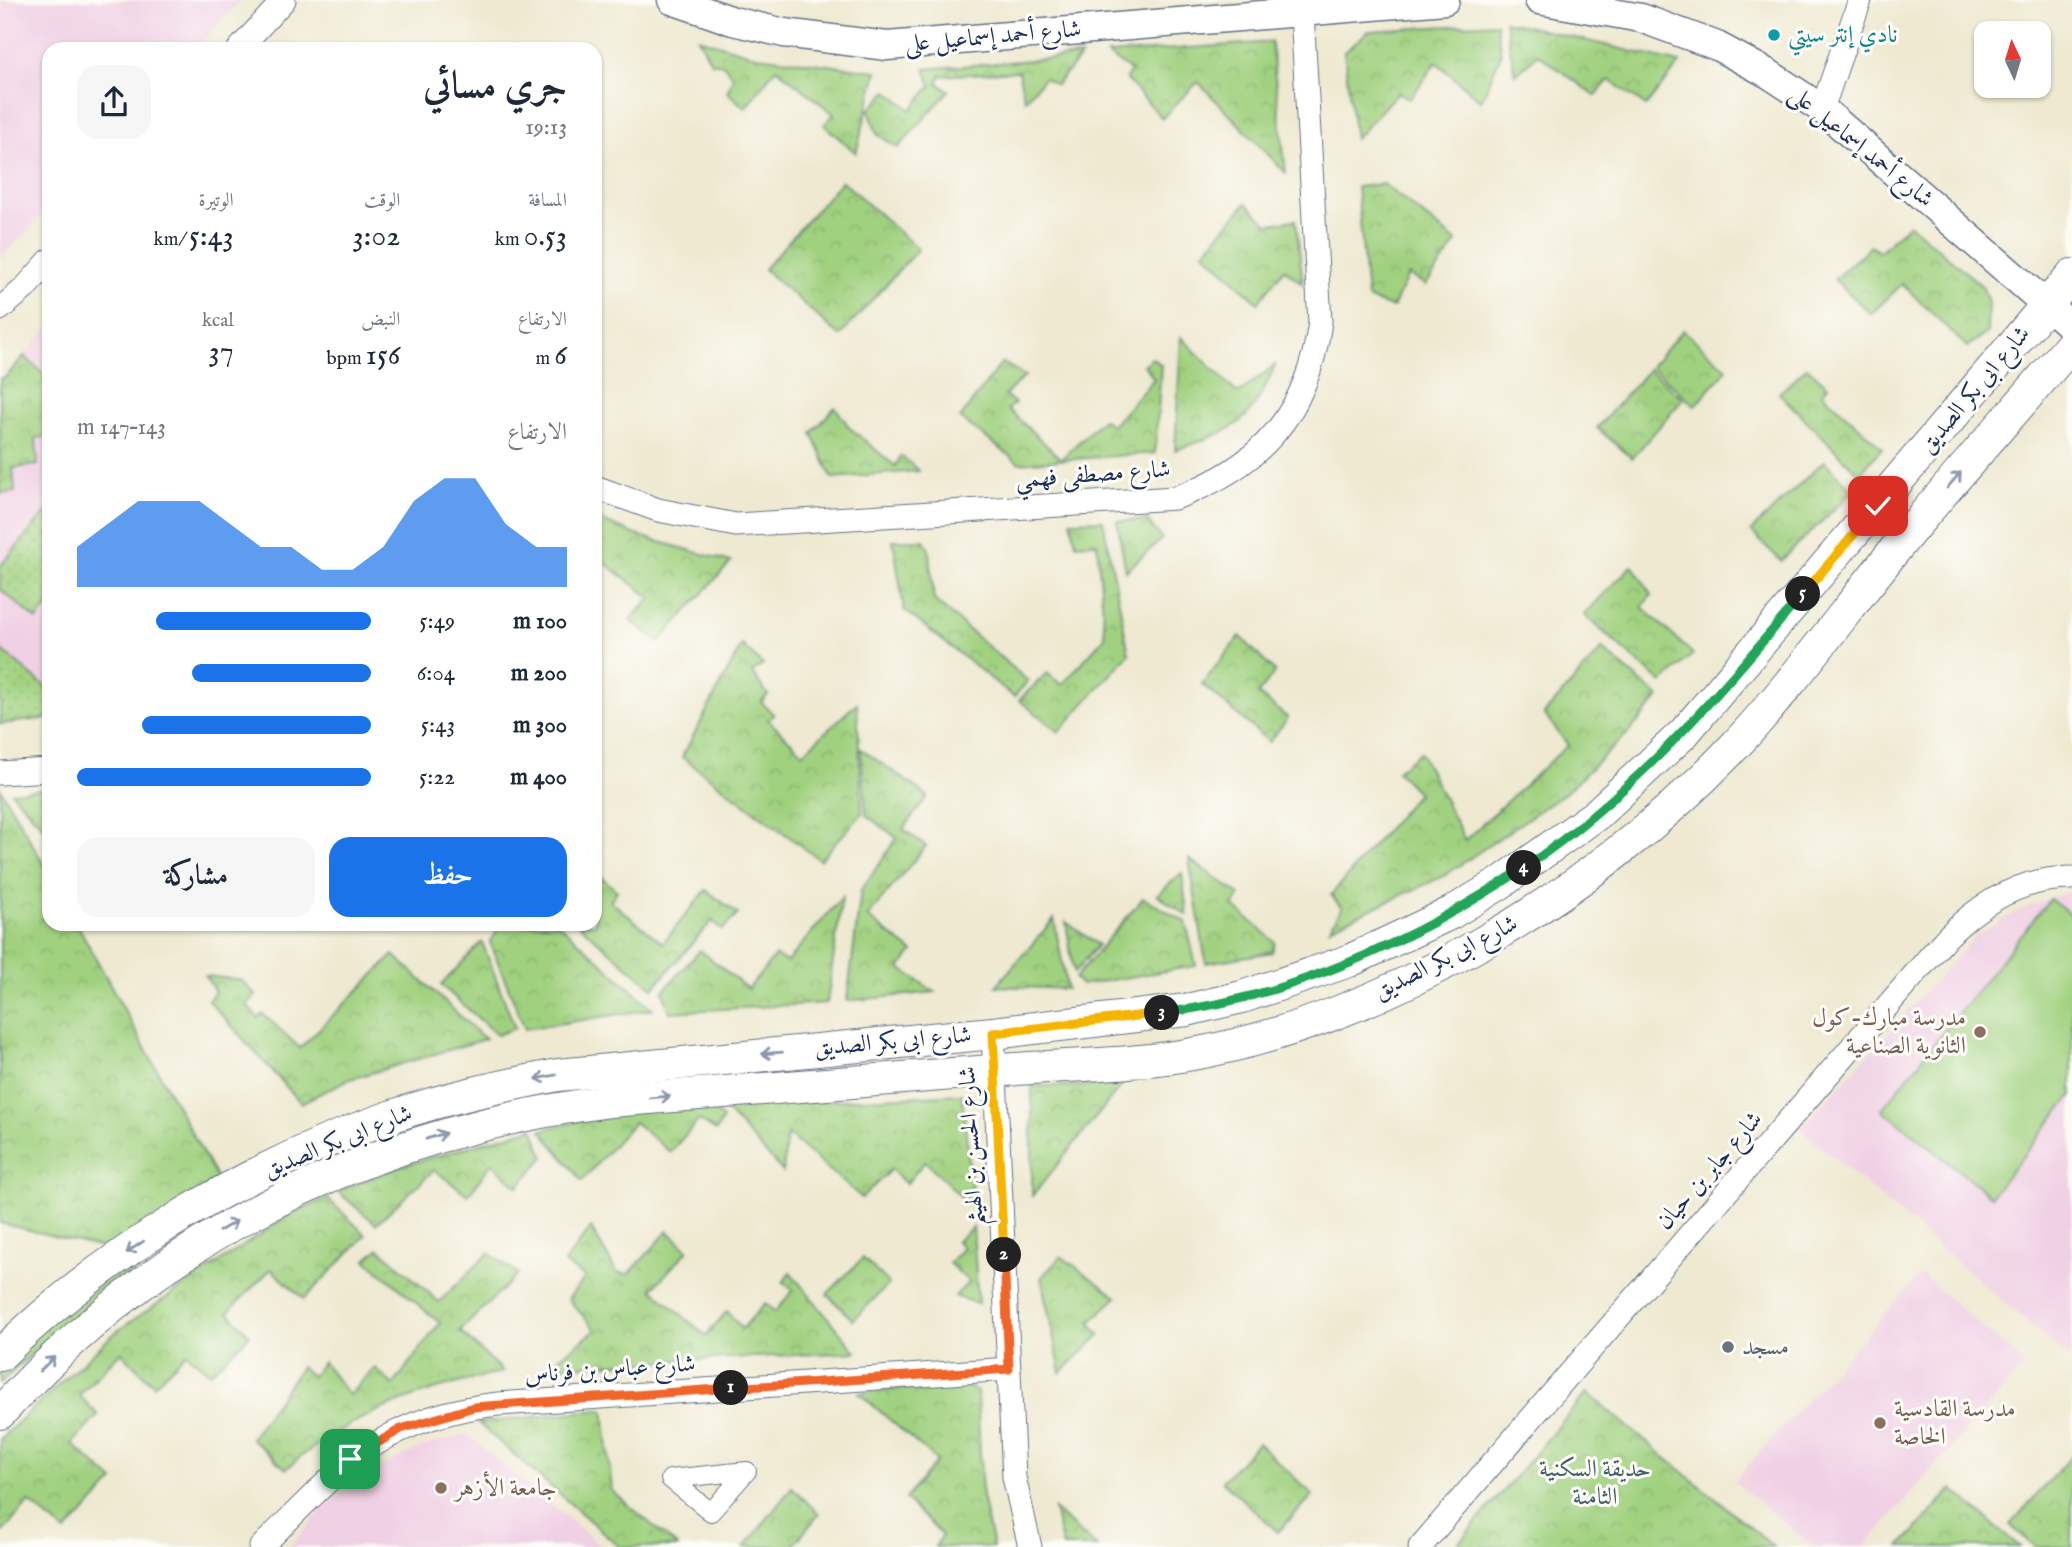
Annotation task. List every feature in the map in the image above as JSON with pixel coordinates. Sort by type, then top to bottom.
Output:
[{"type":"main road","name":"شارع ابى بكر الصديق","points":[[0,1355],[55,1308],[163,1228],[281,1163],[393,1115],[487,1090],[558,1075],[993,1033],[1187,1010],[1242,997],[1349,961],[1451,913],[1549,851],[1642,775],[1684,733],[2072,275]]},
{"type":"main road","name":"شارع ابى بكر الصديق","points":[[0,1413],[73,1339],[172,1262],[276,1200],[383,1153],[496,1120],[565,1107],[1186,1055],[1246,1040],[1362,1000],[1473,948],[1582,879],[1682,798],[1771,706],[1909,532],[2072,344]]},
{"type":"main road","points":[[1801,596],[1836,624]]},
{"type":"street","points":[[245,42],[284,0]]},
{"type":"street","name":"شارع أحمد إسماعيل على","points":[[672,0],[733,21],[783,33],[887,46],[1445,0]]},
{"type":"street","name":"شارع أحمد إسماعيل على","points":[[1539,0],[1596,8],[1684,32],[1738,55],[1822,109],[2072,327]]},
{"type":"street","points":[[1822,109],[1860,0]]},
{"type":"street","name":"شارع مصطفى فهمي","points":[[602,489],[658,510],[736,525],[1175,498],[1224,477],[1262,448],[1279,430],[1303,390],[1317,345],[1320,322],[1302,13]]},
{"type":"street","points":[[0,310],[42,269]]},
{"type":"street","points":[[0,773],[42,770]]},
{"type":"street","name":"شارع جابر بن حيان","points":[[1420,1547],[1954,930],[1982,906],[2003,894],[2050,879],[2072,878]]},
{"type":"street","name":"شارع الحسن بن الهيثم","points":[[993,1033],[1014,1477],[1030,1547]]},
{"type":"street","name":"شارع عباس بن فرناس","points":[[261,1547],[350,1459],[401,1429],[451,1411],[511,1403],[1009,1369]]},
{"type":"shaded area","points":[[0,0],[240,0],[201,42],[42,42],[42,215],[0,259]]},
{"type":"shaded area","points":[[42,335],[42,719],[0,724],[0,378],[6,377]]},
{"type":"shaded area","name":"مدرسة مبارك-كول الثانوية الصناعية","points":[[2063,893],[2072,893],[2072,1360],[1800,1129],[1977,935],[2020,910]]},
{"type":"shaded area","name":"مدرسة القادسية الخاصة","points":[[1921,1274],[2025,1364],[1864,1547],[1814,1547],[1734,1481]]},
{"type":"shaded area","name":"جامعة الأزهر","points":[[466,1434],[602,1547],[289,1547],[322,1510],[352,1485],[384,1465],[422,1447]]},
{"type":"green space","points":[[1505,21],[1680,63],[1646,106],[1609,80],[1595,96],[1538,54],[1515,75]]},
{"type":"green space","points":[[1496,23],[1501,54],[1481,101],[1436,62],[1410,99],[1398,92],[1355,139],[1344,52],[1369,31]]},
{"type":"green space","points":[[698,38],[757,56],[877,71],[856,153],[824,125],[834,114],[776,68],[745,108],[727,92],[733,77],[723,64],[711,62]]},
{"type":"green space","points":[[1271,42],[1286,173],[1198,82],[1162,118],[1126,79],[1131,71],[1107,54]]},
{"type":"green space","points":[[1081,56],[1056,85],[1044,78],[1025,100],[1018,71],[940,76],[938,83],[949,91],[898,148],[877,134],[869,110],[888,91],[911,110],[931,86],[925,69]]},
{"type":"green space","points":[[842,181],[918,249],[840,336],[764,269]]},
{"type":"green space","points":[[1383,184],[1457,242],[1426,285],[1408,275],[1393,308],[1367,298],[1357,187]]},
{"type":"green space","points":[[1246,203],[1268,224],[1296,220],[1303,284],[1284,269],[1258,303],[1204,252]]},
{"type":"green space","points":[[1909,224],[1982,286],[1988,302],[1987,333],[1967,347],[1902,284],[1871,314],[1834,279],[1871,246],[1879,252]]},
{"type":"green space","points":[[1683,330],[1727,369],[1695,406],[1651,366]]},
{"type":"green space","points":[[1181,337],[1238,394],[1276,364],[1257,401],[1239,422],[1227,430],[1175,450]]},
{"type":"green space","points":[[24,356],[42,373],[42,437],[36,438],[38,465],[13,468],[15,492],[0,493],[0,378],[6,377]]},
{"type":"green space","points":[[1152,358],[1161,365],[1155,453],[1019,463],[960,418],[1002,362],[1025,376],[1005,395],[1015,403],[1008,409],[1061,459],[1103,419],[1112,426],[1154,379],[1144,365]]},
{"type":"green space","points":[[1807,367],[1828,386],[1822,393],[1882,448],[1859,474],[1779,393]]},
{"type":"green space","points":[[1649,369],[1683,399],[1632,458],[1597,428]]},
{"type":"green space","points":[[835,407],[850,428],[895,466],[901,456],[919,471],[832,478],[812,433]]},
{"type":"green space","points":[[1824,461],[1853,491],[1781,561],[1751,531]]},
{"type":"green space","points":[[42,517],[42,614],[37,620],[0,589],[0,566]]},
{"type":"green space","points":[[1103,520],[1129,654],[1059,732],[1019,700],[1047,673],[1062,685],[1105,637],[1097,543],[1076,544],[1071,521]]},
{"type":"green space","points":[[1147,520],[1162,539],[1126,571],[1117,521]]},
{"type":"green space","points":[[602,521],[639,536],[731,562],[659,642],[630,620],[651,598],[602,560]]},
{"type":"green space","points":[[893,540],[924,540],[929,549],[934,600],[1028,681],[1014,697],[904,610]]},
{"type":"green space","points":[[1632,565],[1652,595],[1642,607],[1693,654],[1662,683],[1584,615]]},
{"type":"green space","points":[[1240,636],[1275,672],[1258,694],[1288,718],[1269,742],[1202,684]]},
{"type":"green space","points":[[742,645],[763,665],[752,672],[768,695],[761,702],[774,715],[768,720],[803,753],[857,703],[862,814],[820,860],[682,757]]},
{"type":"green space","points":[[0,649],[42,684],[42,719],[0,724]]},
{"type":"green space","points":[[1602,649],[1659,697],[1630,731],[1565,793],[1444,876],[1330,928],[1342,908],[1331,895],[1418,793],[1397,771],[1420,752],[1465,840],[1568,745],[1544,714]]},
{"type":"green space","points":[[861,749],[928,796],[903,829],[926,846],[867,917],[913,952],[900,968],[935,992],[847,1001],[861,890],[897,838],[866,815]]},
{"type":"green space","points":[[0,788],[42,861],[42,931],[81,931],[223,1190],[286,1152],[345,1127],[459,1087],[582,1061],[911,1035],[929,1052],[677,1068],[608,1076],[511,1093],[410,1117],[283,1172],[232,1204],[145,1262],[64,1325],[0,1383],[0,1359],[97,1278],[130,1255],[0,1223]]},
{"type":"green space","points":[[42,789],[42,825],[11,792]]},
{"type":"green space","points":[[1189,859],[1240,895],[1233,906],[1275,942],[1272,952],[1206,963]]},
{"type":"green space","points":[[1182,873],[1187,915],[1157,895]]},
{"type":"green space","points":[[602,878],[617,891],[610,901],[663,943],[706,890],[738,914],[722,930],[712,921],[653,988],[586,931],[602,931]]},
{"type":"green space","points":[[842,897],[827,1003],[670,1012],[663,991],[700,950],[748,989],[775,956],[787,962]]},
{"type":"green space","points":[[1143,898],[1186,922],[1196,966],[1081,985],[1075,978]]},
{"type":"green space","points":[[2050,899],[2072,916],[2072,1095],[1991,1196],[1882,1109]]},
{"type":"green space","points":[[1054,919],[1067,989],[996,986]]},
{"type":"green space","points":[[1066,922],[1098,945],[1074,973]]},
{"type":"green space","points":[[497,931],[567,931],[653,1009],[525,1029],[490,942]]},
{"type":"green space","points":[[482,942],[515,1028],[497,1035],[441,985]]},
{"type":"green space","points":[[394,955],[485,1039],[347,1080],[301,1103],[208,1000],[215,992],[206,976],[241,980],[256,995],[247,1005],[258,1018],[263,1014],[300,1048]]},
{"type":"green space","points":[[1122,1085],[1032,1196],[1032,1086]]},
{"type":"green space","points":[[962,1094],[974,1209],[925,1161],[906,1184],[891,1169],[862,1198],[787,1134],[783,1172],[722,1106]]},
{"type":"green space","points":[[709,1105],[723,1119],[716,1131],[699,1120],[670,1152],[634,1122],[582,1181],[541,1130],[625,1111]]},
{"type":"green space","points":[[533,1128],[544,1157],[518,1187],[492,1163],[468,1195],[434,1170],[376,1224],[337,1191],[398,1167]]},
{"type":"green space","points":[[327,1198],[366,1235],[304,1299],[271,1269],[228,1312],[250,1335],[210,1373],[186,1353],[154,1385],[121,1352],[79,1395],[98,1415],[72,1444],[114,1481],[66,1532],[29,1502],[0,1535],[0,1439],[117,1331],[289,1215]]},
{"type":"green space","points":[[973,1227],[978,1304],[955,1296],[969,1282],[949,1263],[963,1248],[957,1241]]},
{"type":"green space","points":[[591,1228],[617,1273],[629,1274],[668,1231],[688,1250],[652,1289],[706,1336],[727,1311],[742,1329],[765,1303],[775,1312],[793,1290],[783,1283],[790,1272],[856,1352],[547,1367],[596,1330],[568,1299],[585,1277],[564,1263]]},
{"type":"green space","points":[[379,1248],[439,1302],[489,1253],[518,1274],[460,1331],[503,1372],[415,1396],[361,1419],[335,1433],[286,1469],[251,1438],[301,1367],[312,1376],[323,1362],[349,1395],[375,1368],[393,1385],[440,1323],[366,1260]]},
{"type":"green space","points":[[1061,1256],[1117,1297],[1090,1322],[1100,1335],[1061,1373],[1041,1278]]},
{"type":"green space","points":[[863,1258],[889,1284],[853,1320],[827,1294]]},
{"type":"green space","points":[[962,1384],[977,1391],[982,1496],[993,1547],[935,1547],[942,1535],[905,1499],[937,1461],[859,1393]]},
{"type":"green space","name":"حديقة السكنية الثامنة","points":[[1587,1393],[1774,1547],[1455,1547]]},
{"type":"green space","points":[[604,1409],[612,1491],[678,1547],[620,1547],[478,1423]]},
{"type":"green space","points":[[1258,1443],[1313,1495],[1278,1532],[1222,1481]]},
{"type":"green space","points":[[2072,1455],[2072,1547],[2036,1547],[2010,1525]]},
{"type":"green space","points":[[792,1487],[819,1514],[792,1547],[745,1547]]},
{"type":"green space","points":[[1952,1489],[2020,1547],[1900,1547]]},
{"type":"green space","points":[[1054,1510],[1097,1547],[1063,1547]]},
{"type":"place","name":"نادي إنتر سيتي","points":[[1774,35]]},
{"type":"place","name":"مدرسة مبارك-كول الثانوية الصناعية","points":[[1980,1032]]},
{"type":"place","name":"مسجد","points":[[1728,1347]]},
{"type":"place","name":"مدرسة القادسية الخاصة","points":[[1880,1423]]},
{"type":"place","name":"جامعة الأزهر","points":[[441,1488]]},
{"type":"route","points":[[350,1459],[401,1429],[451,1411],[474,1407],[1009,1369],[993,1033],[1187,1010],[1242,997],[1349,961],[1451,913],[1549,851],[1642,775],[1724,688],[1878,506]]}]
